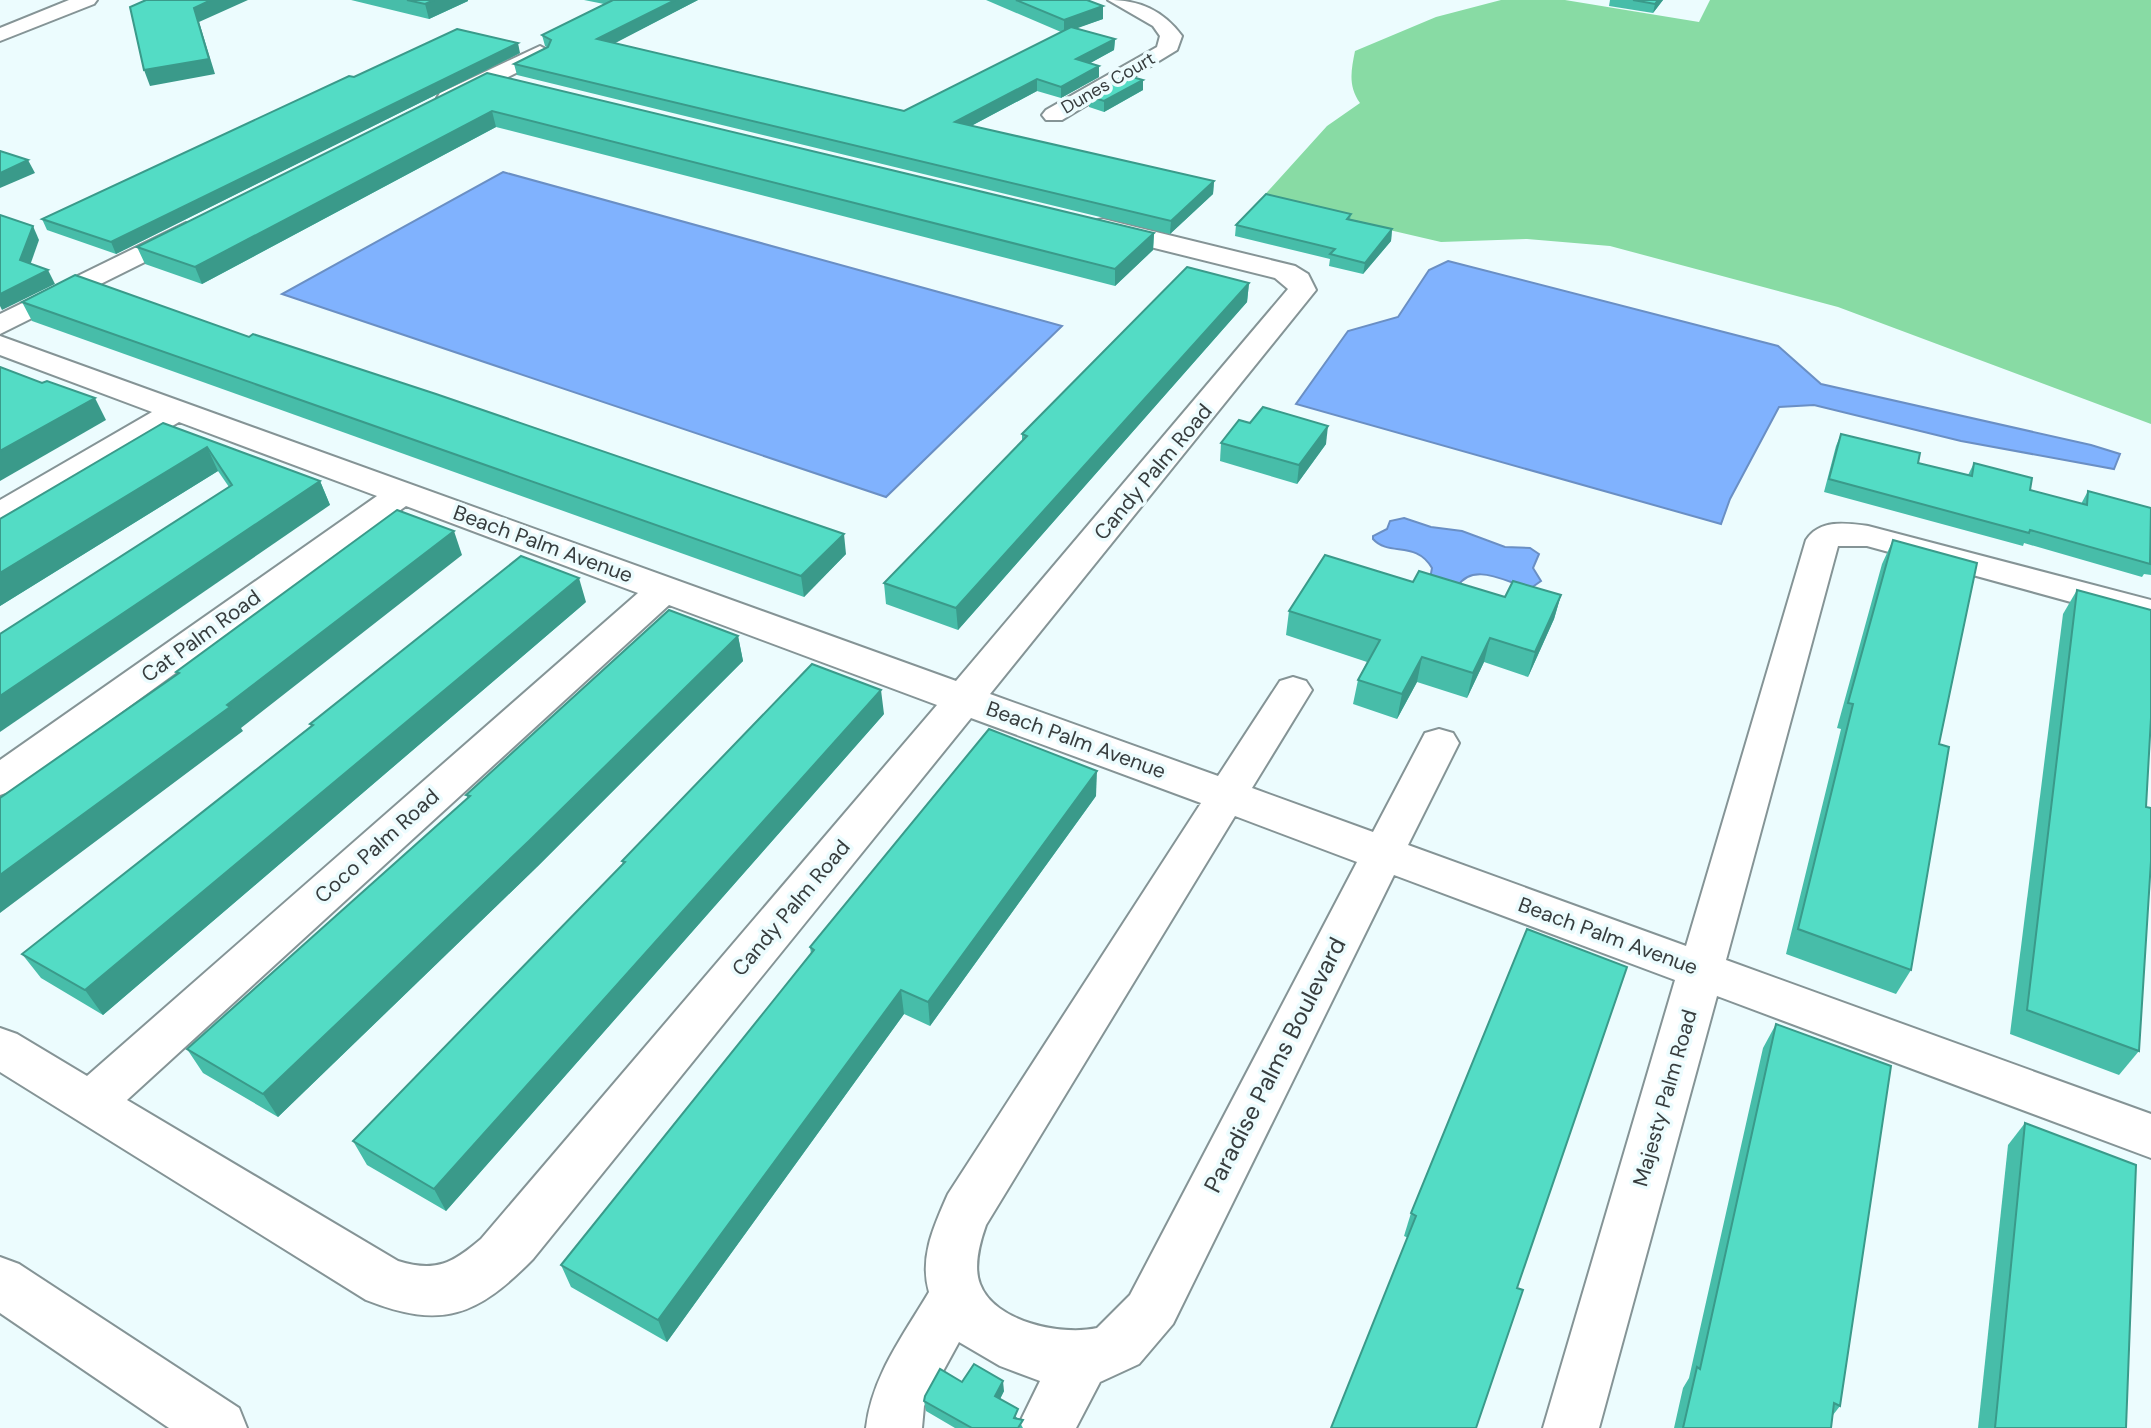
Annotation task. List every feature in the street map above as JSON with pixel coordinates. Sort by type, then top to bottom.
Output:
[{"type":"street","name":"Dunes Court","points":[[1054,115],[1166,50],[1171,36],[1160,22],[1118,0]]},
{"type":"street","points":[[1,28],[56,2]]},
{"type":"street","points":[[1,28],[56,2]]},
{"type":"street","points":[[427,108],[540,52]]},
{"type":"street","points":[[488,78],[542,91]]},
{"type":"street","name":"Candy Palm Road","points":[[90,1103],[385,1282],[406,1290],[427,1293],[450,1291],[474,1280],[515,1242],[1302,290],[1298,280],[1284,272],[1072,219]]},
{"type":"street","points":[[0,325],[208,220]]},
{"type":"street","name":"Beach Palm Avenue","points":[[0,345],[2151,1136]]},
{"type":"street","points":[[0,514],[177,410]]},
{"type":"street","name":"Cat Palm Road","points":[[0,780],[402,492]]},
{"type":"street","name":"Majesty Palm Road","points":[[1571,1428],[1821,545],[1829,535],[1837,533],[1868,536],[2151,612]]},
{"type":"street","name":"Coco Palm Road","points":[[90,1103],[664,589]]},
{"type":"street","points":[[894,1428],[897,1400],[956,1296],[951,1276],[951,1254],[966,1211],[1293,690]]},
{"type":"street","name":"Paradise Palms Boulevard","points":[[956,1296],[967,1312],[983,1327],[1033,1353],[1083,1359],[1104,1353],[1124,1341],[1154,1306],[1439,743]]},
{"type":"street","points":[[0,1048],[90,1103]]},
{"type":"street","points":[[0,1282],[219,1428]]},
{"type":"street","points":[[1045,1428],[1083,1359]]},
{"type":"green space","points":[[1501,0],[1565,0],[1699,22],[1710,0],[2151,0],[2151,424],[1838,307],[1610,246],[1527,239],[1441,242],[1260,200],[1327,126],[1360,103],[1352,84],[1355,51],[1436,17]]},
{"type":"water","points":[[503,172],[1062,326],[886,497],[282,294]]},
{"type":"water","points":[[1448,261],[1778,346],[1821,384],[2091,445],[2120,454],[2114,469],[1961,441],[1814,405],[1779,407],[1730,499],[1721,524],[1296,404],[1348,331],[1398,317],[1429,270]]},
{"type":"water","points":[[1404,518],[1431,527],[1462,531],[1505,547],[1530,548],[1539,554],[1533,568],[1541,581],[1531,588],[1482,574],[1464,579],[1457,587],[1430,579],[1432,568],[1426,559],[1411,551],[1379,544],[1373,539],[1373,536],[1387,529],[1390,521]]},
{"type":"building","points":[[146,0],[211,0],[194,8],[209,59],[144,70],[130,7]]},
{"type":"building","points":[[407,0],[434,0],[425,4]]},
{"type":"building","points":[[613,0],[675,0],[597,39],[904,111],[1071,27],[1115,39],[1076,59],[1099,66],[1061,87],[1037,79],[955,122],[1214,181],[1171,221],[514,64],[548,47],[551,40],[542,35]]},
{"type":"building","points":[[1016,0],[1087,0],[1103,6],[1064,20]]},
{"type":"building","points":[[1633,0],[1658,0],[1655,4]]},
{"type":"building","points":[[457,29],[518,43],[111,242],[42,219],[349,76],[354,77]]},
{"type":"building","points":[[487,73],[1154,233],[1115,269],[492,111],[195,267],[137,247]]},
{"type":"building","points":[[1125,75],[1143,80],[1104,101],[1089,96]]},
{"type":"building","points":[[0,151],[28,160],[0,173]]},
{"type":"building","points":[[1266,194],[1351,214],[1347,219],[1392,229],[1365,263],[1330,254],[1335,249],[1236,225]]},
{"type":"building","points":[[0,215],[33,226],[20,260],[48,270],[0,294]]},
{"type":"building","points":[[1187,267],[1249,283],[956,608],[884,583],[1027,436],[1022,434]]},
{"type":"building","points":[[75,275],[249,337],[253,334],[436,394],[844,534],[801,576],[22,302]]},
{"type":"building","points":[[0,367],[42,383],[47,381],[95,398],[0,451]]},
{"type":"building","points":[[1263,407],[1328,426],[1299,465],[1221,443],[1239,420],[1250,423]]},
{"type":"building","points":[[163,423],[320,481],[0,696],[0,634],[232,485],[207,447],[0,573],[0,519]]},
{"type":"building","points":[[1841,434],[1920,453],[1918,463],[1972,476],[1974,463],[2032,478],[2030,490],[2087,505],[2088,491],[2151,508],[2150,564],[2030,530],[2029,533],[1829,479]]},
{"type":"building","points":[[397,510],[454,531],[227,705],[230,707],[0,875],[0,798],[179,673],[176,672]]},
{"type":"building","points":[[1893,540],[1977,563],[1939,744],[1949,747],[1911,970],[1798,929],[1853,704],[1848,703]]},
{"type":"building","points":[[1325,555],[1413,582],[1419,571],[1505,597],[1513,581],[1561,595],[1535,652],[1490,638],[1473,673],[1422,657],[1402,694],[1358,680],[1380,640],[1289,611]]},
{"type":"building","points":[[521,556],[579,578],[85,990],[22,954],[313,725],[310,724]]},
{"type":"building","points":[[2077,590],[2151,610],[2151,718],[2146,807],[2151,808],[2151,861],[2139,1051],[2027,1010]]},
{"type":"building","points":[[669,610],[738,636],[529,841],[263,1094],[187,1049],[470,796],[466,795]]},
{"type":"building","points":[[812,664],[881,690],[434,1189],[353,1141],[625,862],[622,861]]},
{"type":"building","points":[[989,729],[1097,771],[928,1002],[901,990],[658,1320],[561,1265],[814,950],[810,947]]},
{"type":"building","points":[[1527,929],[1627,967],[1517,1288],[1523,1290],[1476,1428],[1331,1428],[1416,1216],[1411,1213]]},
{"type":"building","points":[[1776,1024],[1891,1066],[1840,1406],[1834,1403],[1831,1428],[1683,1428],[1697,1367],[1700,1369]]},
{"type":"building","points":[[2025,1123],[2136,1165],[2126,1428],[1995,1428]]},
{"type":"building","points":[[974,1364],[1003,1381],[995,1396],[1018,1409],[1014,1418],[1023,1420],[1018,1428],[972,1428],[924,1401],[940,1369],[962,1382]]}]
